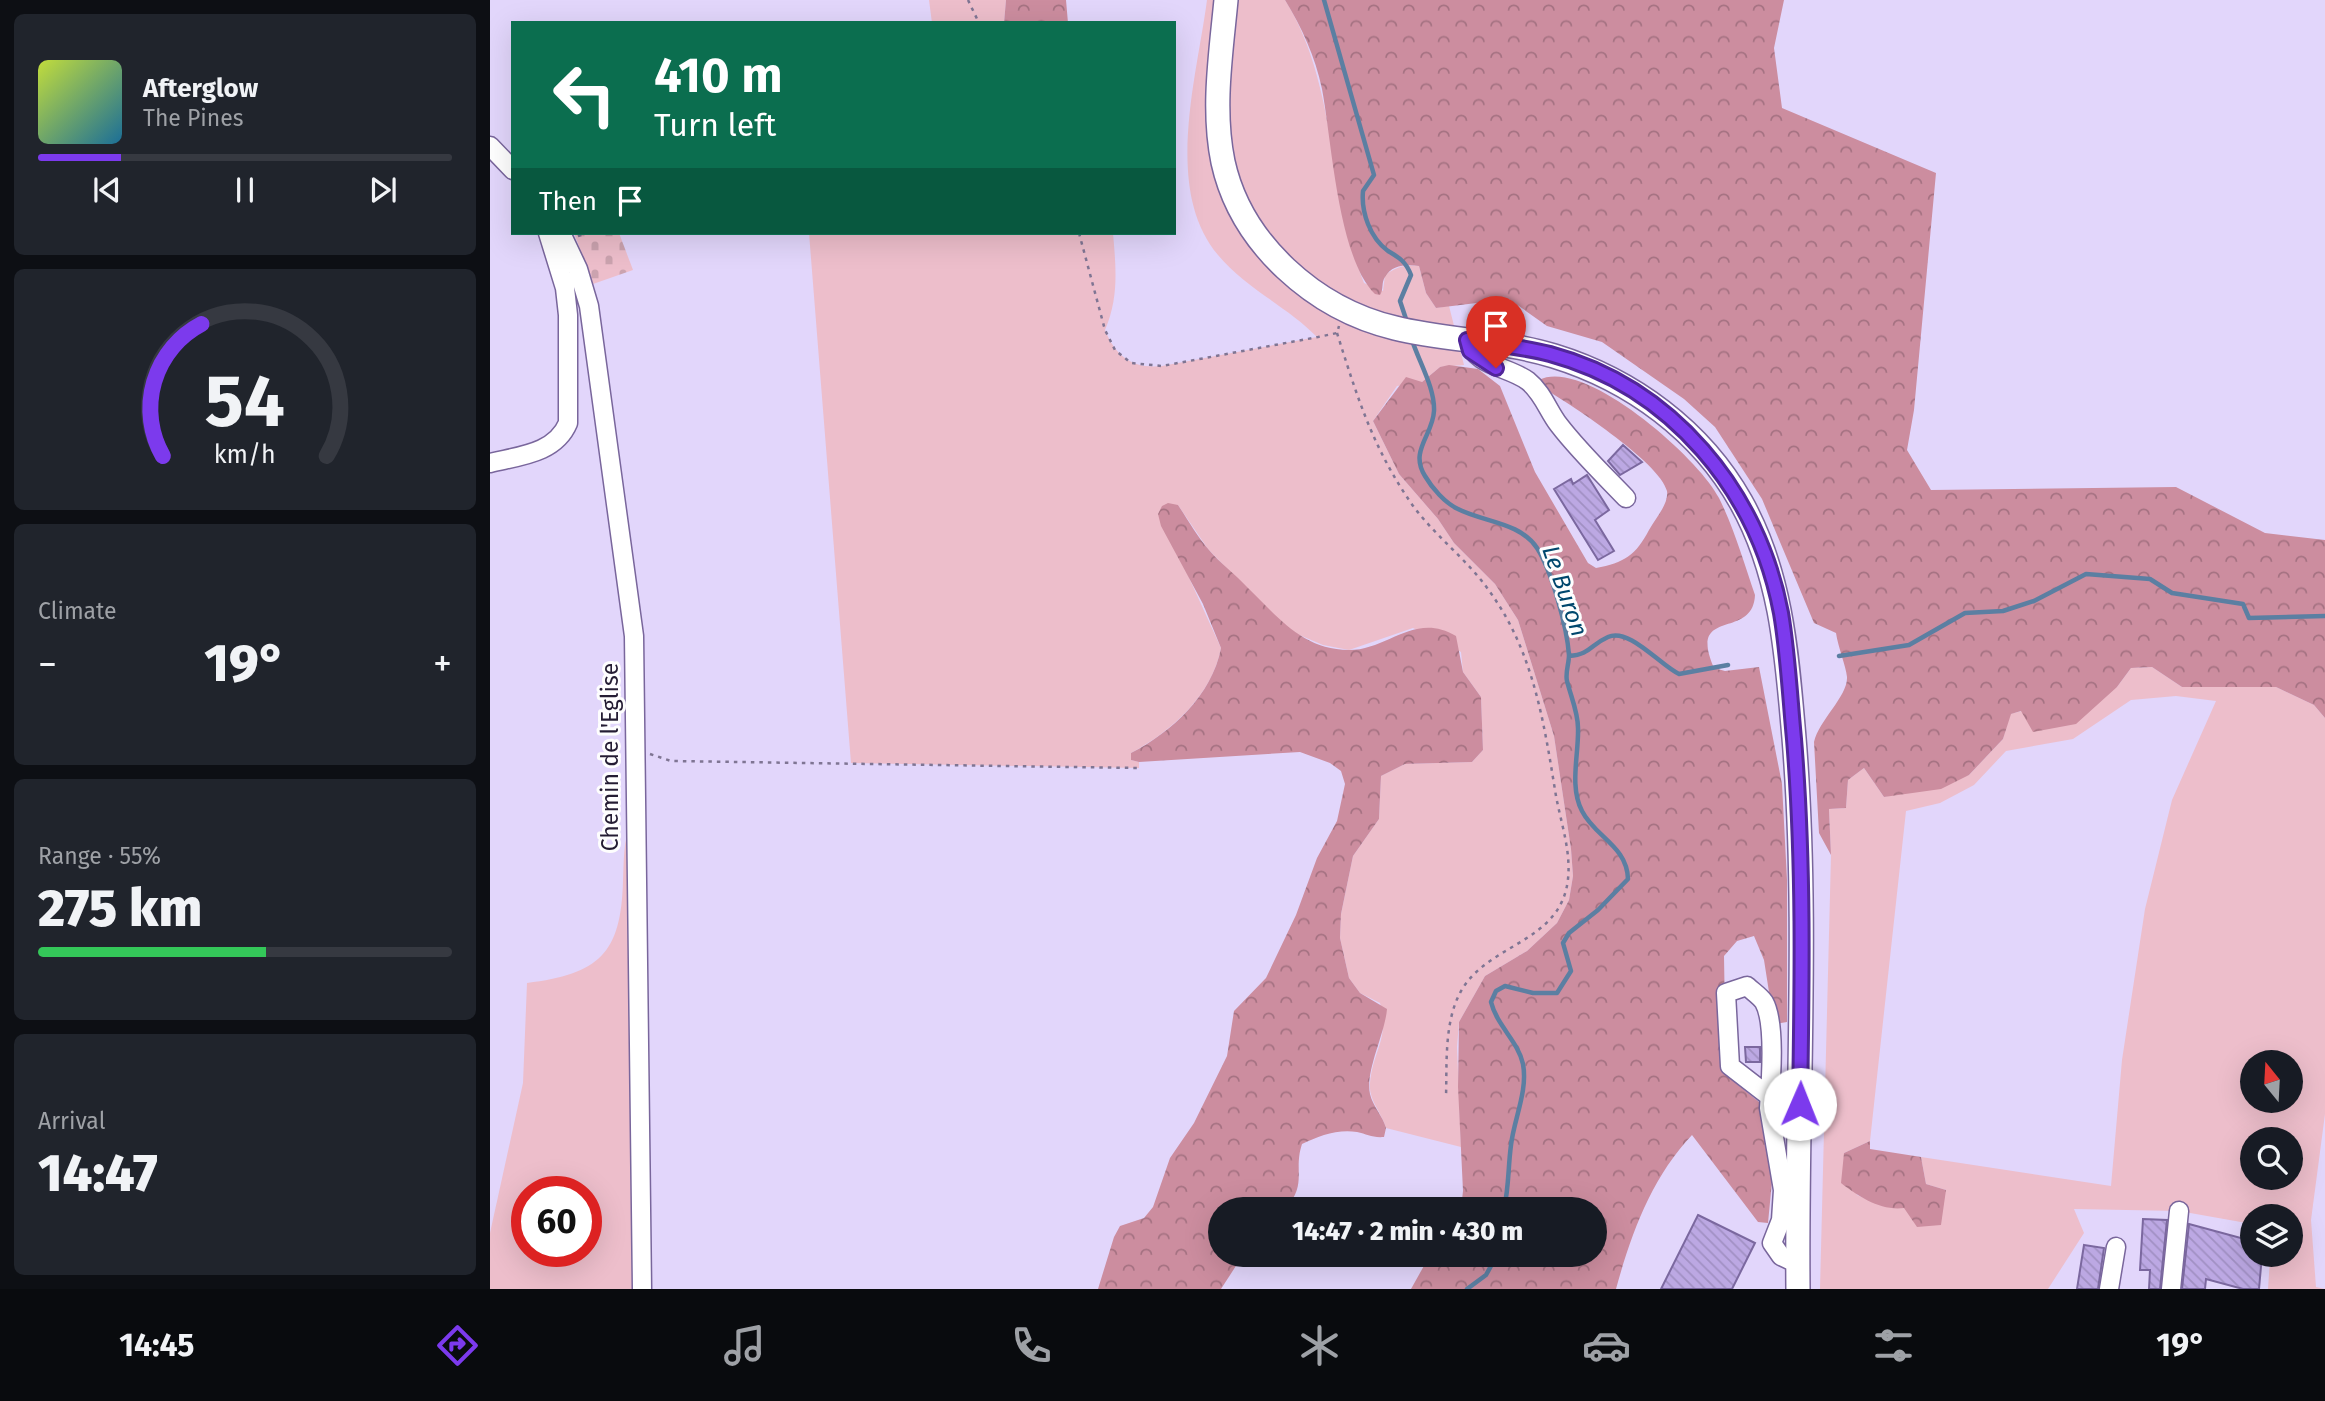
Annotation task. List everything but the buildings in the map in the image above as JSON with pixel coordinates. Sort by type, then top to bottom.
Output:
[{"type":"main road","points":[[1226,0],[1218,111],[1223,160],[1233,193],[1269,253],[1292,275],[1343,309],[1386,326],[1563,359],[1600,373],[1652,402],[1696,441],[1731,485],[1762,548],[1775,587],[1784,637],[1801,830],[1798,1289]]},
{"type":"street","points":[[490,145],[511,168]]},
{"type":"street","points":[[490,463],[554,443],[568,423],[568,314],[565,288],[549,235]]},
{"type":"street","name":"Chemin de l'Eglise","points":[[562,235],[584,287],[590,317],[631,607],[642,1289]]},
{"type":"street","points":[[1467,340],[1470,351],[1496,368],[1518,375],[1538,390],[1558,424],[1626,498]]},
{"type":"street","points":[[1770,1097],[1730,1066],[1727,993],[1747,986],[1764,1002],[1772,1045],[1770,1097],[1783,1190],[1781,1220],[1772,1243],[1781,1256],[1798,1264]]},
{"type":"street","points":[[2171,1289],[2179,1211]]},
{"type":"street","points":[[2109,1289],[2116,1247]]},
{"type":"path","points":[[968,0],[978,21]]},
{"type":"path","points":[[1080,235],[1105,330],[1115,350],[1131,363],[1162,366],[1337,333]]},
{"type":"path","points":[[1343,309],[1337,333],[1361,412],[1388,466],[1436,536],[1489,590],[1520,642],[1544,718],[1569,866],[1565,897],[1549,924],[1477,971],[1459,995],[1450,1033],[1446,1097]]},
{"type":"path","points":[[635,745],[671,761],[1139,768]]},
{"type":"green space","points":[[929,0],[1006,0],[1004,21],[932,21]]},
{"type":"green space","points":[[1006,0],[1066,0],[1068,21],[1004,21]]},
{"type":"green space","points":[[1207,0],[1285,0],[1302,33],[1314,67],[1324,103],[1352,248],[1364,283],[1383,291],[1385,275],[1401,267],[1419,266],[1426,293],[1436,308],[1449,306],[1464,365],[1440,367],[1422,382],[1397,386],[1373,421],[1399,474],[1438,519],[1454,543],[1495,584],[1518,620],[1554,736],[1573,876],[1569,900],[1557,923],[1527,951],[1485,976],[1459,1022],[1457,1047],[1461,1147],[1386,1128],[1370,1089],[1382,1035],[1383,1015],[1380,1003],[1360,993],[1349,978],[1340,938],[1341,914],[1353,856],[1379,819],[1381,776],[1405,764],[1472,762],[1483,750],[1481,697],[1463,672],[1461,652],[1413,628],[1349,650],[1323,645],[1297,634],[1273,616],[1208,549],[1178,505],[1186,571],[1221,648],[1209,681],[1188,710],[1161,734],[1131,753],[1131,760],[1139,762],[1139,768],[851,763],[809,235],[1113,235],[1113,306],[1105,330],[1120,354],[1142,365],[1162,366],[1317,337],[1229,267],[1201,229],[1192,199],[1188,166],[1192,97]]},
{"type":"green space","points":[[1285,0],[1784,0],[1774,48],[1782,108],[1936,173],[1914,410],[1907,450],[1931,490],[2176,487],[2265,533],[2325,540],[2325,718],[2314,705],[2276,687],[2182,687],[2152,667],[2131,668],[2117,687],[2076,724],[2033,732],[2021,711],[2011,714],[2003,739],[1969,775],[1941,789],[1884,797],[1864,768],[1848,780],[1846,808],[1829,809],[1831,855],[1819,833],[1814,742],[1821,725],[1843,692],[1847,677],[1836,633],[1814,623],[1762,499],[1715,427],[1684,399],[1602,342],[1547,326],[1509,299],[1436,308],[1426,293],[1419,266],[1405,265],[1391,270],[1384,279],[1380,295],[1375,294],[1363,277],[1345,227],[1316,65]]},
{"type":"green space","points":[[575,235],[620,235],[633,270],[593,284]]},
{"type":"green space","points":[[1449,365],[1478,369],[1500,386],[1535,472],[1588,563],[1596,568],[1622,560],[1634,552],[1661,511],[1667,491],[1661,479],[1631,449],[1540,386],[1539,380],[1559,377],[1583,383],[1639,415],[1689,460],[1719,498],[1755,595],[1752,609],[1744,617],[1715,630],[1709,637],[1708,649],[1714,668],[1725,671],[1759,667],[1782,784],[1787,880],[1787,1022],[1774,1024],[1764,960],[1754,936],[1737,941],[1724,956],[1726,1075],[1759,1102],[1773,1171],[1768,1223],[1758,1222],[1692,1135],[1665,1169],[1654,1188],[1636,1227],[1616,1289],[1411,1289],[1423,1267],[1607,1267],[1607,1197],[1462,1197],[1458,1087],[1459,1022],[1485,976],[1527,951],[1557,923],[1569,900],[1573,876],[1554,736],[1518,620],[1495,584],[1454,543],[1438,519],[1399,474],[1373,421],[1406,377],[1422,382],[1440,367]]},
{"type":"green space","points":[[1168,503],[1178,505],[1209,550],[1280,620],[1317,644],[1349,650],[1363,648],[1414,629],[1427,628],[1441,629],[1456,636],[1463,672],[1481,697],[1483,750],[1472,762],[1405,764],[1381,776],[1379,819],[1353,856],[1341,914],[1340,938],[1349,978],[1360,993],[1387,1009],[1369,1085],[1371,1099],[1386,1128],[1384,1137],[1342,1131],[1302,1144],[1298,1185],[1294,1197],[1208,1197],[1208,1267],[1235,1267],[1221,1289],[1098,1289],[1120,1226],[1144,1218],[1153,1207],[1170,1158],[1194,1123],[1227,1056],[1234,1011],[1266,978],[1296,915],[1317,858],[1337,821],[1345,784],[1341,771],[1330,763],[1300,752],[1139,762],[1131,760],[1131,753],[1161,734],[1188,710],[1209,681],[1221,648],[1203,604],[1161,526],[1158,514],[1162,506]]},
{"type":"green space","points":[[2152,667],[2182,687],[2276,687],[2314,705],[2325,718],[2325,1114],[2311,1220],[2316,1287],[2325,1289],[2268,1289],[2269,1267],[2303,1267],[2303,1204],[2240,1204],[2240,1222],[2179,1211],[2074,1209],[2084,1233],[2048,1289],[1820,1289],[1831,855],[1829,809],[1846,808],[1848,780],[1864,768],[1884,797],[1969,775],[2003,739],[2010,714],[2117,687],[2131,668]],"holes":[[[2176,696],[2216,701],[2172,800],[2145,909],[2122,1060],[2111,1186],[1921,1157],[1926,1184],[1946,1190],[1902,1208],[1884,1205],[1857,1195],[1844,1153],[1870,1141],[1906,811],[1940,803],[1974,785],[2006,751],[2073,739],[2131,700]]]},
{"type":"green space","points":[[631,822],[642,1289],[490,1289],[490,1233],[523,1083],[527,983],[572,974],[601,956],[611,943],[621,906],[627,836]]},
{"type":"green space","points":[[1870,1141],[1870,1149],[1921,1157],[1926,1184],[1946,1190],[1941,1225],[1917,1227],[1904,1208],[1879,1205],[1841,1183],[1844,1153]]},
{"type":"waterway","name":"Le Buron","points":[[1324,0],[1374,175],[1363,191],[1365,216],[1376,239],[1402,261],[1411,275],[1400,301],[1407,322]]},
{"type":"waterway","name":"Le Buron","points":[[1412,340],[1434,402],[1433,420],[1423,443],[1420,459],[1425,476],[1439,495],[1453,506],[1521,533],[1530,539],[1543,558],[1558,600],[1568,644],[1567,678],[1578,722],[1575,781],[1578,801],[1588,820],[1622,858],[1628,879],[1598,910],[1569,933],[1563,943],[1571,971],[1557,993],[1533,993],[1505,986],[1496,991],[1491,1002],[1520,1056],[1524,1074],[1511,1145],[1506,1197]]},
{"type":"waterway","points":[[1839,656],[1909,645],[1965,613],[2003,611],[2034,601],[2086,574],[2150,579],[2172,593],[2243,604],[2249,618],[2325,616]]},
{"type":"waterway","points":[[1569,656],[1582,653],[1602,640],[1616,635],[1635,642],[1679,674],[1728,665]]},
{"type":"waterway","name":"Le Buron","points":[[1467,1289],[1486,1275],[1490,1267]]},
{"type":"route","points":[[1496,368],[1470,351],[1467,340],[1520,348],[1575,363],[1632,389],[1652,402],[1696,441],[1731,485],[1762,548],[1775,587],[1784,637],[1801,830],[1800,1104]]}]
